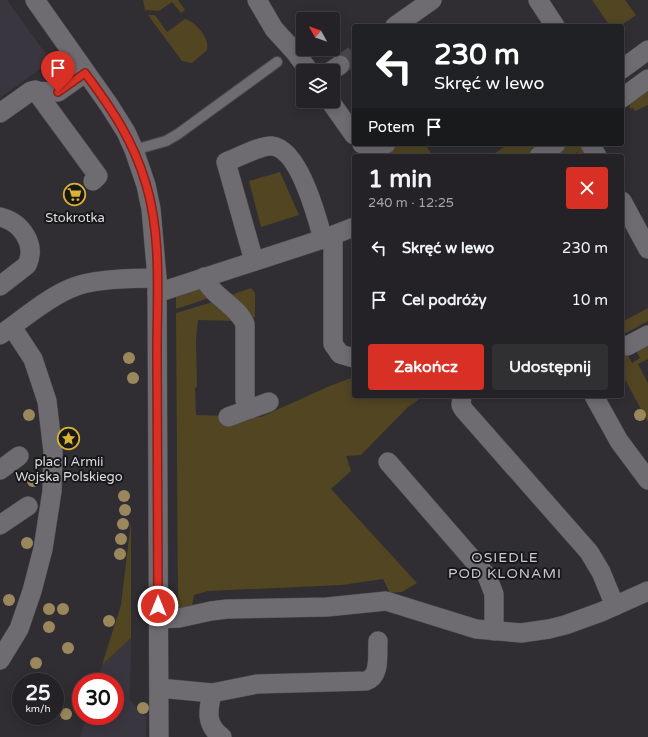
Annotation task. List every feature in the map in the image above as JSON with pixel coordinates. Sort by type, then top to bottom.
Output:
[{"type":"street","points":[[35,0],[85,73],[119,119],[134,150],[146,185],[152,209],[157,285],[159,737]]},
{"type":"street","points":[[257,0],[274,29],[304,64]]},
{"type":"street","points":[[398,24],[432,0]]},
{"type":"street","points":[[538,0],[555,24]]},
{"type":"street","points":[[624,68],[648,50]]},
{"type":"street","points":[[0,113],[26,94],[35,90],[55,92],[62,90],[85,73]]},
{"type":"street","points":[[624,97],[648,79]]},
{"type":"street","points":[[35,90],[98,176],[93,180]]},
{"type":"street","points":[[335,108],[352,132]]},
{"type":"street","points":[[254,261],[226,162],[266,146],[277,147],[292,160],[328,238],[333,344],[340,354],[352,357]]},
{"type":"street","points":[[542,154],[553,146]]},
{"type":"street","points":[[624,205],[648,248]]},
{"type":"street","points":[[0,217],[14,223],[23,231],[30,250],[27,265],[0,286]]},
{"type":"street","points":[[0,660],[19,629],[32,591],[43,548],[52,491],[53,452],[47,401],[33,360],[6,331],[43,304],[69,288],[107,281],[157,285],[204,278],[328,238],[352,228]]},
{"type":"street","points":[[204,278],[209,288],[241,317],[245,324],[245,400],[250,409]]},
{"type":"street","points":[[627,346],[648,335]]},
{"type":"street","points":[[595,398],[619,441],[648,480]]},
{"type":"street","points":[[228,417],[269,402]]},
{"type":"street","points":[[463,403],[589,552],[601,572],[616,606]]},
{"type":"street","points":[[0,470],[19,456]]},
{"type":"street","points":[[388,462],[487,576],[494,594],[494,631]]},
{"type":"street","points":[[0,526],[28,506]]},
{"type":"street","points":[[158,619],[179,618],[210,610],[328,607],[386,601],[460,624],[494,631],[521,633],[549,629],[616,606],[648,591]]},
{"type":"street","points":[[159,688],[212,693],[257,684],[366,681],[372,679],[376,674],[378,642]]},
{"type":"street","points":[[212,693],[209,718],[214,730],[222,737]]},
{"type":"lane","points":[[134,150],[166,141],[178,134],[277,62]]},
{"type":"shaded area","points":[[0,0],[7,0],[51,61],[0,98]]},
{"type":"shaded area","points":[[143,0],[178,0],[185,10],[181,13],[172,2],[159,11],[145,10]]},
{"type":"shaded area","points":[[592,0],[625,0],[636,15],[623,24],[609,24]]},
{"type":"shaded area","points":[[148,15],[155,15],[167,32],[185,19],[194,23],[204,36],[207,50],[192,63],[182,61]]},
{"type":"shaded area","points":[[648,90],[648,105],[635,111],[633,108],[630,109],[630,103]]},
{"type":"shaded area","points":[[396,146],[426,146],[432,154],[382,154]]},
{"type":"shaded area","points":[[505,146],[542,146],[532,154],[494,154]]},
{"type":"shaded area","points":[[565,146],[586,146],[590,153],[578,154],[577,152],[574,154],[558,154]]},
{"type":"shaded area","points":[[280,172],[299,215],[261,227],[249,181]]},
{"type":"shaded area","points":[[251,288],[255,293],[255,317],[251,318],[239,311],[225,297]]},
{"type":"shaded area","points":[[202,289],[212,297],[176,309],[176,295]]},
{"type":"shaded area","points":[[216,301],[236,321],[198,320],[196,340],[196,415],[261,417],[332,385],[352,378],[352,398],[421,398],[408,407],[361,455],[346,456],[351,471],[331,489],[417,583],[402,592],[390,593],[383,579],[342,585],[208,591],[194,595],[192,606],[183,610],[178,606],[176,313]]},
{"type":"shaded area","points":[[648,308],[648,321],[626,333],[624,331],[624,321]]},
{"type":"shaded area","points":[[648,345],[648,359],[638,364],[648,383],[648,422],[624,378],[624,349],[632,363],[640,358],[636,351]]},
{"type":"shaded area","points":[[131,521],[131,638],[102,665],[121,605]]},
{"type":"shaded area","points":[[131,638],[130,700],[146,717],[146,737],[80,737],[84,725],[124,725],[124,673],[100,673],[102,665]]},
{"type":"tunnel","points":[[340,65],[352,56]]},
{"type":"place","name":"Stokrotka","points":[[75,195]]},
{"type":"place","name":"plac I Armii Wojska Polskiego","points":[[69,439]]},
{"type":"district","name":"OSIEDLE POD KLONAMI","points":[[505,566]]},
{"type":"route","points":[[58,92],[85,73],[119,119],[126,132],[141,168],[152,209],[156,245],[157,278],[158,606]]}]
